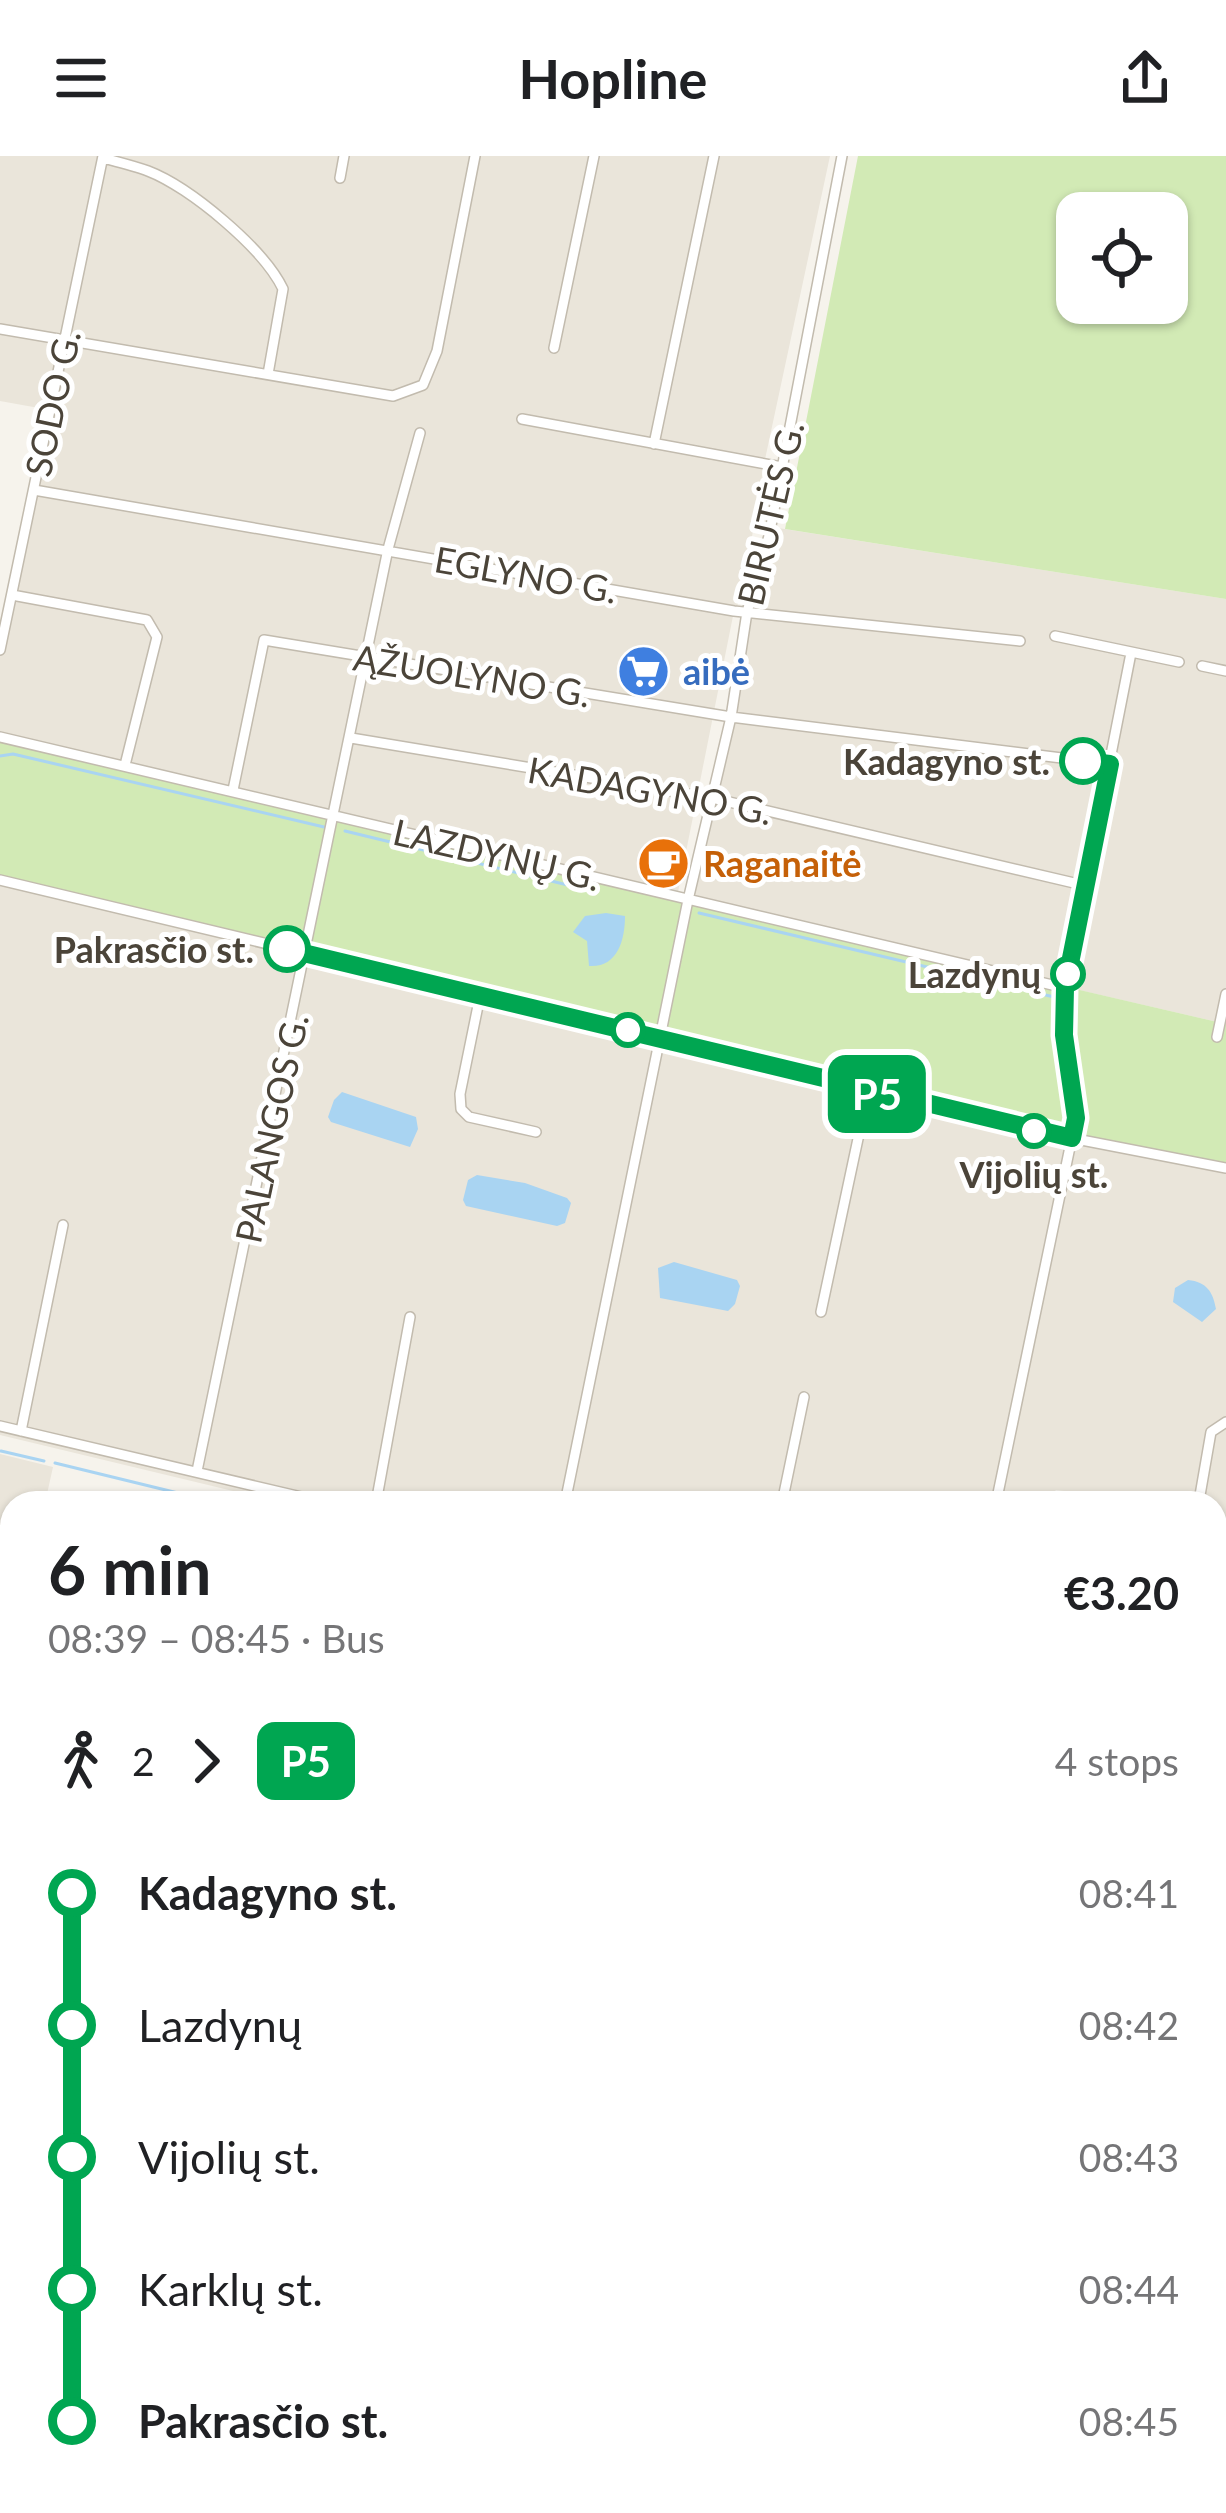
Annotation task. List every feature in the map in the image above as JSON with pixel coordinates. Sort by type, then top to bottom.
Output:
[{"type":"street","points":[[340,178],[344,156]]},
{"type":"street","points":[[0,328],[393,395],[423,385],[437,351],[476,156]]},
{"type":"street","points":[[554,348],[594,156]]},
{"type":"street","points":[[654,444],[713,156]]},
{"type":"street","name":"BIRUTĖS G.","points":[[567,1491],[688,900],[731,717],[747,612],[769,536],[842,156]]},
{"type":"street","points":[[103,157],[178,187],[239,236],[277,277],[283,289],[268,374]]},
{"type":"street","name":"SODO G.","points":[[0,650],[103,157]]},
{"type":"street","points":[[522,419],[782,467]]},
{"type":"street","name":"PALANGOS G.","points":[[197,1471],[388,549],[419,433]]},
{"type":"street","name":"EGLYNO G.","points":[[34,490],[747,612],[1020,641]]},
{"type":"street","points":[[12,596],[147,620],[154,627],[157,637],[125,766]]},
{"type":"street","points":[[1055,636],[1179,662]]},
{"type":"street","name":"ĄŽUOLYNO G.","points":[[233,790],[264,640],[731,717],[1110,764]]},
{"type":"street","points":[[998,1491],[1076,1118],[1064,1035],[1065,988],[1131,653]]},
{"type":"street","points":[[1202,666],[1226,671]]},
{"type":"street","name":"LAZDYNŲ G.","points":[[0,737],[1065,988]]},
{"type":"street","name":"KADAGYNO G.","points":[[351,738],[712,798],[1088,886]]},
{"type":"street","points":[[0,880],[868,1092],[1226,1168]]},
{"type":"street","points":[[1217,1037],[1226,994]]},
{"type":"street","points":[[480,996],[460,1109],[469,1117],[536,1132]]},
{"type":"street","points":[[821,1312],[868,1092]]},
{"type":"street","points":[[21,1431],[63,1225]]},
{"type":"street","points":[[378,1491],[410,1317]]},
{"type":"street","points":[[784,1491],[804,1397]]},
{"type":"street","points":[[1201,1491],[1211,1432],[1226,1422]]},
{"type":"street","points":[[0,1426],[278,1491]]},
{"type":"shaded area","points":[[0,156],[830,156],[677,897],[0,737],[0,650],[50,410],[0,401]]},
{"type":"shaded area","points":[[778,528],[1226,599],[1226,1024],[688,900],[731,717],[747,612]]},
{"type":"shaded area","points":[[0,880],[1226,1173],[1226,1491],[233,1491],[0,1435]]},
{"type":"shaded area","points":[[0,1454],[53,1467],[48,1491],[0,1491]]},
{"type":"green space","points":[[858,156],[1226,156],[1226,599],[785,529]]},
{"type":"green space","points":[[0,738],[1058,991],[1071,988],[1226,1024],[1226,1173],[0,880]]},
{"type":"water","points":[[585,916],[625,916],[621,943],[613,958],[589,966],[587,941],[573,932]]},
{"type":"water","points":[[342,1092],[416,1117],[418,1129],[410,1147],[331,1122],[328,1117],[334,1100]]},
{"type":"water","points":[[477,1175],[525,1183],[567,1198],[571,1203],[565,1223],[557,1226],[466,1206],[468,1180]]},
{"type":"water","points":[[674,1262],[737,1280],[735,1304],[728,1311],[660,1298],[658,1268]]},
{"type":"water","points":[[1188,1280],[1204,1286],[1213,1298],[1216,1309],[1202,1322],[1173,1302],[1175,1288]]},
{"type":"waterway","points":[[0,756],[13,754],[324,827]]},
{"type":"waterway","points":[[345,831],[584,889]]},
{"type":"waterway","points":[[699,913],[1054,997]]},
{"type":"waterway","points":[[1,1451],[44,1461]]},
{"type":"waterway","points":[[55,1463],[170,1491]]},
{"type":"bus line","name":"P5","points":[[287,949],[1072,1138],[1076,1118],[1064,1035],[1065,988],[1110,764],[1083,761]]},
{"type":"place","name":"aibė","points":[[644,671]]},
{"type":"place","name":"Kadagyno st.","points":[[1083,761]]},
{"type":"place","name":"Raganaitė","points":[[664,863]]},
{"type":"place","name":"Pakrasčio st.","points":[[287,949]]},
{"type":"place","name":"Lazdynų","points":[[1068,974]]},
{"type":"place","name":"Vijolių st.","points":[[1034,1131]]}]
